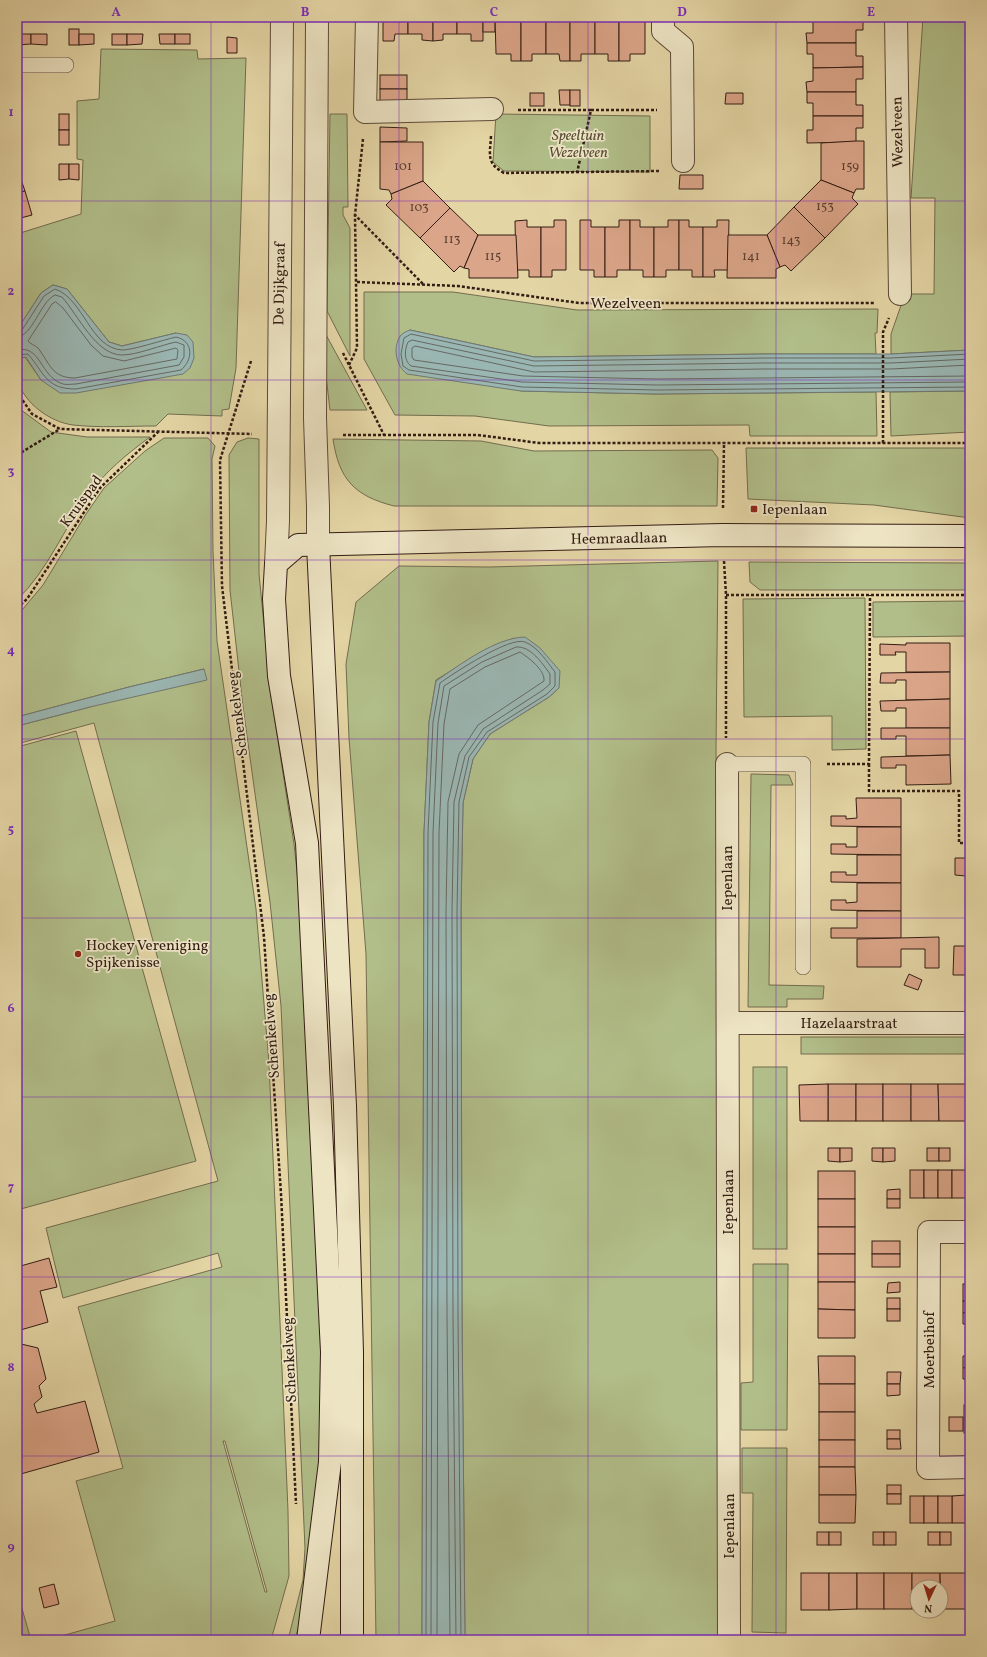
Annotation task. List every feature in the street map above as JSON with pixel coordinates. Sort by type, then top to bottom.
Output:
[{"type":"street","name":"De Dijkgraaf","points":[[278,521],[277,422],[282,17]]},
{"type":"street","points":[[317,17],[315,434],[318,507],[308,545],[345,1106],[352,1352],[352,1640]]},
{"type":"street","points":[[367,17],[365,112],[492,110]]},
{"type":"street","points":[[663,17],[663,31],[682,47],[683,161]]},
{"type":"street","name":"Wezelveen","points":[[896,17],[900,294]]},
{"type":"street","points":[[278,521],[308,545]]},
{"type":"street","points":[[278,521],[274,599],[279,676],[307,843],[332,1352],[330,1462],[308,1640]]},
{"type":"street","name":"Heemraadlaan","points":[[308,545],[723,535],[970,536]]},
{"type":"street","points":[[276,564],[308,545]]},
{"type":"street","name":"Iepenlaan","points":[[727,764],[729,1640]]},
{"type":"street","name":"Hazelaarstraat","points":[[728,1023],[970,1023]]},
{"type":"street","name":"Moerbeihof","points":[[970,1232],[929,1232],[928,1468],[970,1467]]},
{"type":"lane","points":[[17,65],[66,65]]},
{"type":"lane","points":[[727,764],[803,764],[803,967]]},
{"type":"path","points":[[683,110],[492,110],[490,161],[495,168],[504,173],[577,174],[670,171],[683,161]]},
{"type":"path","points":[[577,174],[591,110]]},
{"type":"path","points":[[349,364],[357,348],[355,215],[365,112]]},
{"type":"path","points":[[355,215],[424,286]]},
{"type":"path","name":"Wezelveen","points":[[357,282],[424,286],[458,286],[579,303],[880,303]]},
{"type":"path","points":[[883,332],[883,443]]},
{"type":"path","points":[[339,346],[384,435]]},
{"type":"path","name":"Schenkelweg","points":[[252,359],[220,460],[222,586],[264,937],[281,1194],[296,1512]]},
{"type":"path","points":[[17,392],[32,414],[60,429],[229,434]]},
{"type":"path","points":[[17,455],[60,429]]},
{"type":"path","name":"Kruispad","points":[[17,608],[27,599],[100,488],[158,432]]},
{"type":"path","points":[[315,434],[478,435],[540,444],[724,442],[970,443]]},
{"type":"path","points":[[724,442],[723,535],[726,595],[727,764]]},
{"type":"path","points":[[726,595],[970,595]]},
{"type":"path","points":[[870,595],[869,791],[959,791],[959,843],[970,843]]},
{"type":"path","points":[[803,764],[869,764]]},
{"type":"green space","points":[[923,17],[970,17],[970,350],[891,354],[891,334],[905,294],[934,294],[935,198],[911,198]]},
{"type":"green space","points":[[101,49],[197,50],[198,59],[246,58],[236,368],[229,409],[222,410],[222,416],[168,414],[156,426],[104,427],[73,425],[56,420],[39,410],[26,397],[18,381],[17,359],[25,357],[41,380],[176,333],[122,346],[109,342],[67,289],[53,285],[41,293],[17,330],[17,234],[81,214],[83,160],[77,159],[77,101],[99,99]]},
{"type":"green space","points":[[330,114],[347,114],[348,207],[343,207],[343,215],[350,228],[350,356],[327,311]]},
{"type":"green space","name":"Speeltuin Wezelveen","points":[[496,114],[650,116],[650,172],[504,171],[493,162]]},
{"type":"green space","points":[[364,292],[453,292],[577,310],[878,309],[877,333],[875,333],[876,354],[534,357],[410,330],[521,391],[656,394],[876,392],[877,436],[750,436],[749,425],[549,426],[475,416],[395,415],[364,359]]},
{"type":"green space","points":[[321,333],[325,333],[367,410],[330,410]]},
{"type":"green space","points":[[970,391],[970,432],[891,436],[890,392]]},
{"type":"green space","points":[[17,407],[51,432],[87,437],[150,437],[117,463],[102,478],[80,507],[38,576],[17,600]]},
{"type":"green space","points":[[164,438],[208,438],[215,446],[212,459],[213,551],[217,641],[256,909],[269,1063],[288,1511],[289,1576],[271,1640],[118,1640],[117,1636],[113,1637],[114,1640],[47,1640],[115,1621],[76,1481],[123,1468],[78,1307],[222,1267],[218,1253],[63,1298],[46,1228],[218,1181],[94,723],[17,744],[17,726],[90,707],[204,669],[129,687],[17,717],[17,616],[43,585],[86,514],[104,488],[145,451]],"holes":[[[223,1441],[225,1441],[267,1592],[265,1592]]]},
{"type":"green space","points":[[248,438],[259,439],[259,574],[271,696],[294,844],[306,953],[326,1395],[306,1600],[295,1640],[288,1640],[303,1580],[305,1548],[281,1006],[270,902],[243,707],[230,590],[229,455],[237,442]]},
{"type":"green space","points":[[333,439],[481,441],[534,451],[712,450],[718,458],[717,506],[394,506],[369,497],[351,484],[340,465]]},
{"type":"green space","points":[[746,448],[970,448],[970,518],[874,505],[748,499]]},
{"type":"green space","points":[[718,561],[716,747],[721,1640],[465,1640],[462,1316],[461,911],[463,803],[473,759],[490,734],[549,697],[559,688],[514,638],[478,654],[436,680],[429,722],[424,833],[422,1640],[376,1640],[366,954],[349,738],[346,664],[356,602],[399,566],[489,567]]},
{"type":"green space","points":[[749,562],[970,563],[970,590],[760,590],[750,582]]},
{"type":"green space","points":[[865,598],[866,749],[832,750],[832,716],[744,717],[743,599]]},
{"type":"green space","points":[[970,601],[970,636],[873,637],[873,602]]},
{"type":"green space","name":"Hockey Vereniging Spijkenisse","points":[[76,731],[196,1161],[17,1210],[17,747]]},
{"type":"green space","points":[[751,774],[789,775],[793,785],[771,785],[769,985],[824,986],[823,999],[787,999],[787,1007],[748,1007]]},
{"type":"green space","points":[[801,1037],[970,1037],[970,1054],[801,1054]]},
{"type":"green space","points":[[753,1067],[787,1067],[787,1249],[753,1249]]},
{"type":"green space","points":[[753,1264],[788,1264],[787,1430],[741,1430],[741,1383],[753,1382]]},
{"type":"green space","points":[[742,1448],[787,1448],[786,1633],[752,1632],[753,1493],[742,1493]]},
{"type":"green space","points":[[17,1591],[31,1640],[17,1640]]},
{"type":"water","points":[[53,285],[67,289],[109,342],[122,346],[176,333],[187,335],[193,342],[194,358],[190,368],[183,374],[76,393],[60,393],[41,380],[26,357],[17,359],[17,330],[41,293]]},
{"type":"water","points":[[410,330],[534,357],[891,354],[970,350],[970,391],[656,394],[521,391],[407,374],[400,366],[396,356],[396,351],[398,340],[401,335]]},
{"type":"water","points":[[525,637],[540,648],[560,671],[559,688],[549,697],[490,734],[473,759],[463,803],[461,911],[462,1316],[465,1640],[422,1640],[424,833],[429,722],[436,681],[467,660],[490,647],[514,638]]},
{"type":"water","points":[[204,669],[207,680],[90,707],[17,726],[17,717],[129,687]]},
{"type":"building","points":[[17,17],[31,17],[31,19],[17,19]]},
{"type":"building","points":[[31,17],[55,17],[55,18],[31,19]]},
{"type":"building","points":[[383,17],[408,17],[408,34],[395,34],[394,41],[383,41]]},
{"type":"building","points":[[408,17],[433,17],[433,41],[422,40],[422,34],[408,34]]},
{"type":"building","points":[[433,17],[457,17],[457,34],[443,34],[443,40],[433,41]]},
{"type":"building","points":[[457,17],[483,17],[483,41],[471,41],[471,34],[457,34]]},
{"type":"building","points":[[483,17],[495,17],[495,32],[483,32]]},
{"type":"building","points":[[495,17],[521,17],[521,61],[511,61],[511,54],[496,54]]},
{"type":"building","points":[[521,17],[546,17],[546,54],[532,54],[532,61],[521,61]]},
{"type":"building","points":[[546,17],[570,17],[570,61],[560,61],[559,54],[546,54]]},
{"type":"building","points":[[570,17],[595,17],[595,54],[581,54],[581,61],[570,61]]},
{"type":"building","points":[[595,17],[619,17],[619,61],[608,61],[608,54],[595,54]]},
{"type":"building","points":[[619,17],[645,17],[645,54],[630,54],[630,61],[619,61]]},
{"type":"building","points":[[692,17],[742,17],[742,20],[692,20]]},
{"type":"building","points":[[863,17],[863,18],[813,18]]},
{"type":"building","points":[[813,18],[863,18],[863,30],[856,30],[856,43],[807,43],[806,33],[813,33]]},
{"type":"building","points":[[69,29],[79,29],[79,45],[69,45]]},
{"type":"building","points":[[17,34],[31,34],[31,44],[17,45]]},
{"type":"building","points":[[31,34],[47,34],[47,45],[31,44]]},
{"type":"building","points":[[79,34],[94,34],[94,44],[79,45]]},
{"type":"building","points":[[112,34],[127,34],[127,45],[112,45]]},
{"type":"building","points":[[127,34],[143,34],[142,44],[127,45]]},
{"type":"building","points":[[159,34],[175,34],[175,44],[160,44]]},
{"type":"building","points":[[175,34],[190,34],[190,44],[175,44]]},
{"type":"building","points":[[227,37],[237,38],[237,53],[227,53]]},
{"type":"building","points":[[807,43],[856,43],[856,56],[863,56],[863,67],[813,68],[813,54],[807,54]]},
{"type":"building","points":[[863,67],[863,79],[856,79],[856,92],[807,92],[806,82],[813,81],[813,68]]},
{"type":"building","points":[[380,75],[407,75],[407,89],[380,89]]},
{"type":"building","points":[[380,89],[407,89],[407,103],[380,103]]},
{"type":"building","points":[[559,90],[570,90],[570,105],[560,105]]},
{"type":"building","points":[[570,90],[580,90],[580,106],[570,106]]},
{"type":"building","points":[[807,92],[856,92],[856,105],[863,105],[863,116],[813,116],[813,103],[807,103]]},
{"type":"building","points":[[530,93],[544,93],[544,106],[530,106]]},
{"type":"building","points":[[726,93],[743,93],[743,104],[725,104]]},
{"type":"building","points":[[59,114],[69,114],[69,130],[59,130]]},
{"type":"building","points":[[813,116],[863,116],[863,128],[856,128],[856,142],[807,143],[807,130],[813,130]]},
{"type":"building","points":[[380,127],[407,128],[407,141],[380,142]]},
{"type":"building","points":[[59,130],[69,130],[69,145],[59,145]]},
{"type":"building","points":[[864,141],[864,189],[856,189],[854,193],[821,180],[821,143]]},
{"type":"building","points":[[380,142],[423,142],[423,181],[391,194],[389,190],[380,189]]},
{"type":"building","points":[[59,164],[69,164],[69,179],[59,180]]},
{"type":"building","points":[[69,164],[79,164],[79,180],[69,179]]},
{"type":"building","points":[[17,168],[25,191],[17,193]]},
{"type":"building","points":[[680,175],[703,175],[703,189],[679,189]]},
{"type":"building","points":[[821,180],[854,193],[852,198],[858,204],[825,238],[794,207]]},
{"type":"building","points":[[423,181],[450,208],[420,238],[386,205],[392,199],[391,194]]},
{"type":"building","points":[[25,191],[32,215],[17,219],[17,193]]},
{"type":"building","points":[[794,207],[825,238],[791,271],[785,265],[780,267],[767,235]]},
{"type":"building","points":[[450,208],[478,235],[464,268],[460,266],[454,272],[420,238]]},
{"type":"building","points":[[527,220],[527,227],[541,227],[541,277],[529,277],[529,270],[516,270],[515,221]]},
{"type":"building","points":[[554,220],[566,220],[566,270],[552,270],[552,277],[541,277],[541,227],[554,227]]},
{"type":"building","points":[[580,220],[591,220],[591,227],[605,227],[605,277],[594,277],[594,270],[580,270]]},
{"type":"building","points":[[619,220],[630,220],[630,270],[617,270],[617,277],[605,277],[605,227],[619,227]]},
{"type":"building","points":[[630,220],[640,220],[640,227],[654,227],[654,277],[643,277],[643,270],[630,270]]},
{"type":"building","points":[[668,220],[679,220],[679,270],[666,270],[666,277],[654,277],[654,227],[668,227]]},
{"type":"building","points":[[679,220],[689,220],[689,227],[703,227],[703,277],[692,277],[692,270],[679,270]]},
{"type":"building","points":[[717,220],[729,220],[728,270],[714,270],[715,277],[703,277],[703,227],[717,227]]},
{"type":"building","points":[[478,235],[516,235],[518,278],[469,278],[469,269],[464,268]]},
{"type":"building","points":[[728,235],[767,235],[780,267],[776,269],[776,278],[727,278]]},
{"type":"building","points":[[906,643],[950,643],[950,672],[906,672],[906,652],[895,652],[896,655],[880,655],[880,644],[906,645]]},
{"type":"building","points":[[950,672],[950,699],[906,700],[906,680],[896,680],[896,683],[880,683],[881,673]]},
{"type":"building","points":[[950,699],[950,728],[906,728],[906,708],[896,708],[896,711],[881,711],[880,701]]},
{"type":"building","points":[[881,728],[950,728],[950,755],[906,756],[906,736],[896,736],[896,739],[881,739]]},
{"type":"building","points":[[950,755],[951,784],[906,785],[906,765],[896,765],[896,768],[881,768],[881,757]]},
{"type":"building","points":[[856,798],[901,798],[901,827],[831,826],[831,816],[846,816],[846,819],[857,818]]},
{"type":"building","points":[[857,827],[901,827],[901,855],[831,854],[831,844],[846,844],[846,847],[857,847]]},
{"type":"building","points":[[857,855],[901,855],[901,883],[831,882],[831,872],[846,872],[846,875],[857,875]]},
{"type":"building","points":[[955,858],[966,858],[966,876],[955,875]]},
{"type":"building","points":[[857,883],[901,883],[901,911],[831,910],[831,900],[846,900],[846,903],[857,902]]},
{"type":"building","points":[[857,911],[901,911],[901,938],[831,938],[831,928],[857,928]]},
{"type":"building","points":[[939,937],[939,968],[925,968],[925,949],[901,949],[901,967],[857,967],[857,939]]},
{"type":"building","points":[[954,946],[970,946],[970,975],[953,975]]},
{"type":"building","points":[[909,974],[922,980],[918,990],[904,985]]},
{"type":"building","points":[[828,1084],[856,1084],[856,1121],[828,1121]]},
{"type":"building","points":[[828,1084],[828,1121],[800,1121],[799,1085]]},
{"type":"building","points":[[856,1084],[883,1084],[883,1121],[856,1121]]},
{"type":"building","points":[[883,1084],[911,1084],[911,1121],[883,1121]]},
{"type":"building","points":[[911,1084],[938,1084],[939,1121],[911,1121]]},
{"type":"building","points":[[938,1084],[966,1084],[966,1121],[939,1121]]},
{"type":"building","points":[[966,1084],[970,1084],[970,1121],[966,1121]]},
{"type":"building","points":[[828,1148],[840,1148],[840,1162],[828,1161]]},
{"type":"building","points":[[840,1148],[852,1148],[852,1161],[840,1162]]},
{"type":"building","points":[[872,1148],[883,1148],[883,1162],[872,1161]]},
{"type":"building","points":[[883,1148],[895,1148],[895,1161],[883,1162]]},
{"type":"building","points":[[927,1148],[939,1148],[939,1161],[927,1161]]},
{"type":"building","points":[[939,1148],[950,1148],[950,1161],[939,1161]]},
{"type":"building","points":[[910,1170],[924,1170],[924,1198],[910,1198]]},
{"type":"building","points":[[924,1170],[938,1170],[938,1198],[924,1198]]},
{"type":"building","points":[[938,1170],[952,1170],[952,1198],[938,1198]]},
{"type":"building","points":[[952,1170],[966,1170],[966,1198],[952,1198]]},
{"type":"building","points":[[966,1170],[970,1170],[970,1198],[966,1198]]},
{"type":"building","points":[[818,1171],[855,1171],[855,1199],[818,1199]]},
{"type":"building","points":[[900,1189],[900,1199],[887,1199],[887,1190]]},
{"type":"building","points":[[818,1199],[855,1199],[855,1227],[818,1227]]},
{"type":"building","points":[[887,1199],[900,1199],[900,1208],[887,1208]]},
{"type":"building","points":[[818,1227],[855,1227],[855,1254],[818,1254]]},
{"type":"building","points":[[872,1241],[900,1241],[900,1254],[872,1254]]},
{"type":"building","points":[[818,1254],[855,1254],[855,1282],[818,1282]]},
{"type":"building","points":[[872,1254],[900,1254],[900,1267],[872,1267]]},
{"type":"building","points":[[49,1258],[57,1287],[40,1291],[48,1322],[17,1331],[17,1267]]},
{"type":"building","points":[[818,1282],[855,1282],[855,1310],[818,1309]]},
{"type":"building","points":[[900,1282],[900,1292],[887,1293],[888,1283]]},
{"type":"building","points":[[963,1284],[970,1284],[970,1301],[963,1301]]},
{"type":"building","points":[[887,1298],[900,1298],[900,1309],[887,1309]]},
{"type":"building","points":[[963,1301],[970,1301],[970,1312],[963,1313]]},
{"type":"building","points":[[818,1309],[855,1310],[855,1338],[818,1338]]},
{"type":"building","points":[[887,1309],[900,1309],[900,1321],[887,1321]]},
{"type":"building","points":[[970,1312],[970,1324],[963,1324],[963,1313]]},
{"type":"building","points":[[17,1343],[38,1348],[46,1379],[39,1386],[42,1397],[34,1404],[37,1413],[85,1401],[99,1452],[17,1475]]},
{"type":"building","points":[[818,1356],[855,1356],[855,1384],[819,1384]]},
{"type":"building","points":[[963,1356],[970,1356],[970,1367],[963,1368]]},
{"type":"building","points":[[970,1367],[970,1379],[963,1379],[963,1368]]},
{"type":"building","points":[[887,1372],[901,1372],[900,1384],[887,1384]]},
{"type":"building","points":[[819,1384],[855,1384],[855,1412],[819,1412]]},
{"type":"building","points":[[887,1384],[900,1384],[900,1395],[887,1396]]},
{"type":"building","points":[[964,1405],[970,1405],[970,1433],[964,1433]]},
{"type":"building","points":[[819,1412],[855,1412],[855,1440],[819,1440]]},
{"type":"building","points":[[949,1417],[963,1417],[963,1431],[949,1431]]},
{"type":"building","points":[[887,1430],[900,1430],[900,1439],[887,1439]]},
{"type":"building","points":[[887,1439],[900,1439],[901,1449],[887,1449]]},
{"type":"building","points":[[819,1440],[855,1440],[855,1467],[819,1467]]},
{"type":"building","points":[[819,1467],[855,1467],[856,1495],[819,1495]]},
{"type":"building","points":[[887,1485],[901,1485],[901,1494],[887,1494]]},
{"type":"building","points":[[887,1494],[901,1494],[901,1504],[887,1504]]},
{"type":"building","points":[[819,1495],[856,1495],[855,1523],[819,1523]]},
{"type":"building","points":[[966,1495],[970,1495],[970,1523],[966,1523]]},
{"type":"building","points":[[966,1495],[966,1523],[952,1523],[952,1496]]},
{"type":"building","points":[[910,1496],[924,1496],[924,1523],[910,1523]]},
{"type":"building","points":[[924,1496],[938,1496],[938,1523],[924,1523]]},
{"type":"building","points":[[938,1496],[952,1496],[952,1523],[938,1523]]},
{"type":"building","points":[[817,1532],[829,1532],[829,1545],[817,1545]]},
{"type":"building","points":[[829,1532],[841,1532],[841,1545],[829,1545]]},
{"type":"building","points":[[873,1532],[884,1532],[884,1545],[873,1545]]},
{"type":"building","points":[[884,1532],[896,1532],[896,1545],[884,1545]]},
{"type":"building","points":[[928,1532],[940,1532],[940,1545],[928,1545]]},
{"type":"building","points":[[940,1532],[951,1532],[951,1545],[940,1545]]},
{"type":"building","points":[[801,1573],[829,1573],[829,1610],[801,1610]]},
{"type":"building","points":[[829,1573],[857,1573],[857,1609],[829,1610]]},
{"type":"building","points":[[857,1573],[884,1573],[884,1609],[857,1609]]},
{"type":"building","points":[[884,1573],[912,1573],[912,1579],[909,1579],[909,1609],[884,1609]]},
{"type":"building","points":[[912,1573],[940,1573],[940,1579],[912,1579]]},
{"type":"building","points":[[940,1573],[967,1573],[967,1609],[949,1609],[949,1579],[940,1579]]},
{"type":"building","points":[[967,1573],[970,1573],[970,1609],[967,1609]]},
{"type":"building","points":[[54,1584],[59,1604],[44,1608],[39,1588]]},
{"type":"place","name":"Iepenlaan","points":[[754,509]]},
{"type":"place","name":"Hockey Vereniging Spijkenisse","points":[[78,954]]}]
